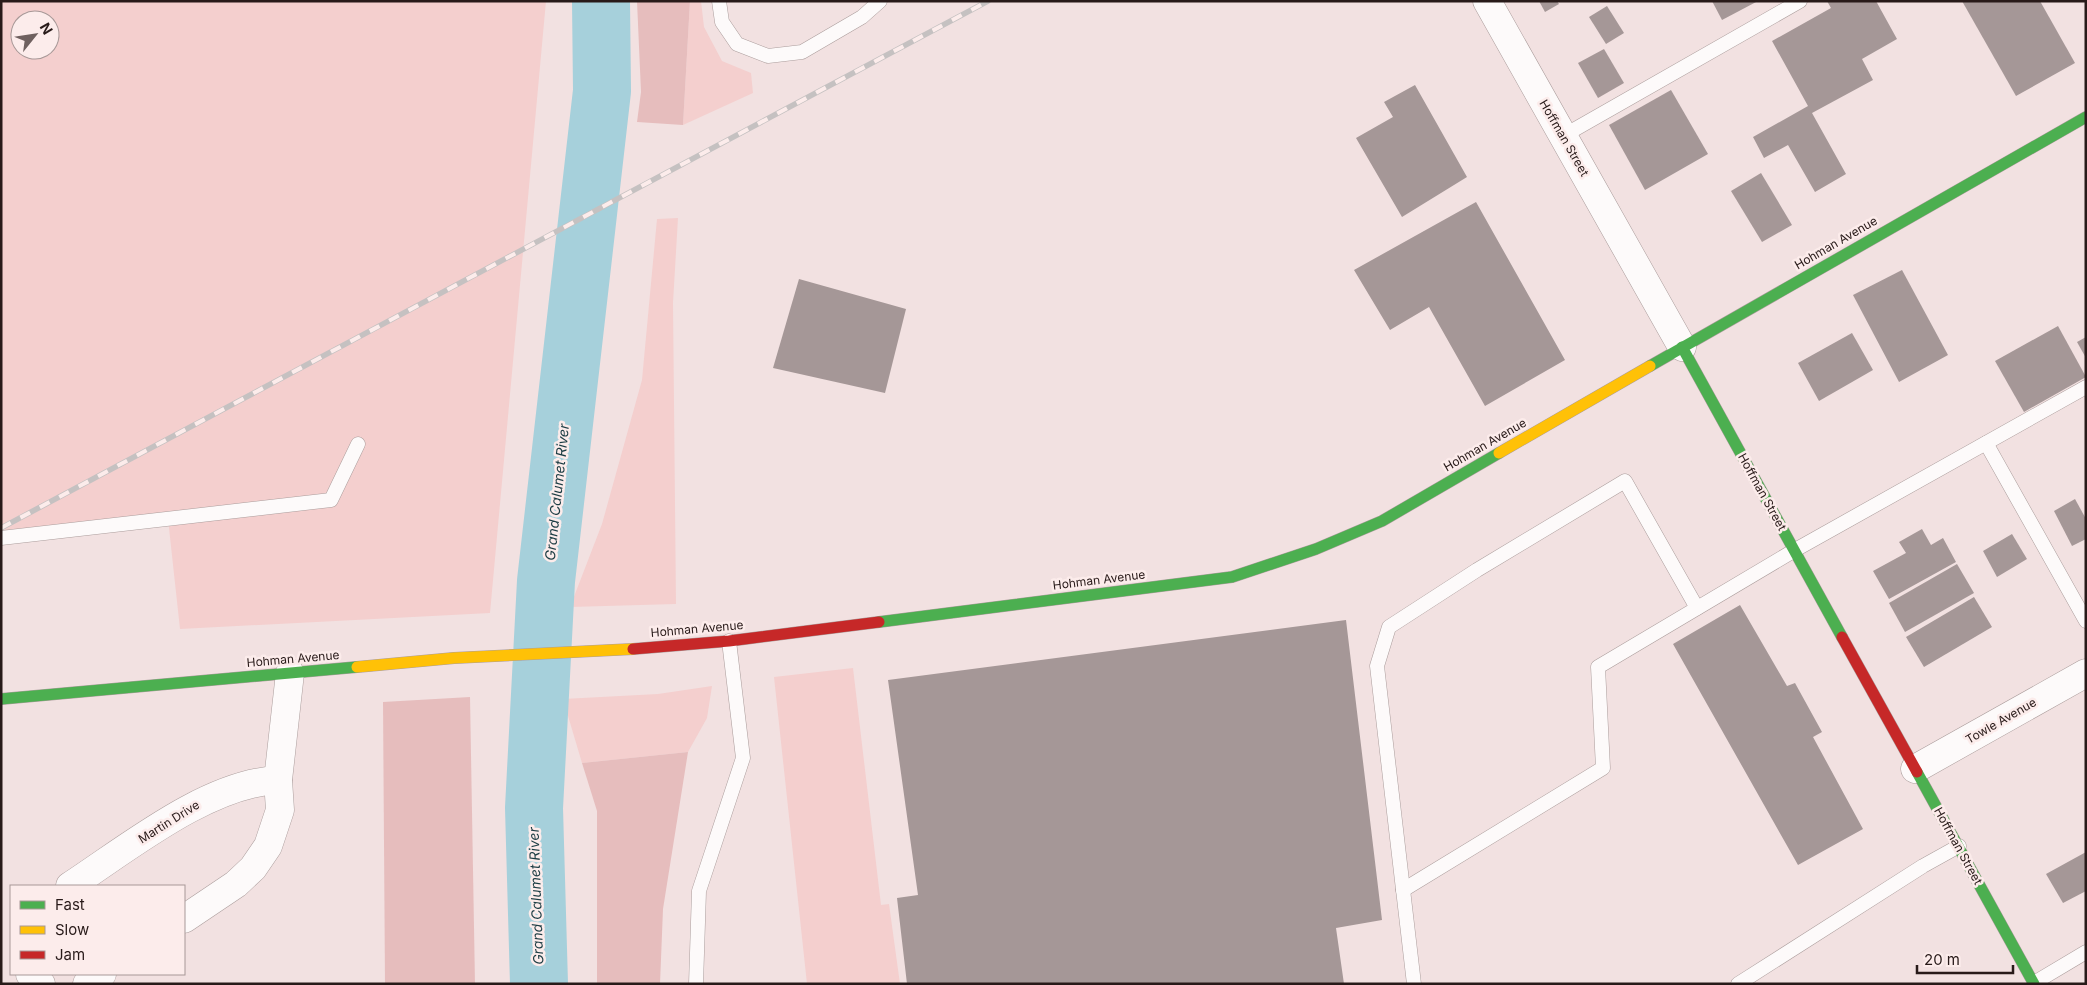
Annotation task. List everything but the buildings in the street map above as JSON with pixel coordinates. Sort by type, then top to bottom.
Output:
[{"type":"main road","name":"Hohman Avenue","points":[[1,699],[454,658],[627,649],[729,641],[1232,577],[1316,550],[1382,521],[1682,347],[2086,117]]},
{"type":"main road","name":"Hoffman Street","points":[[1682,347],[2034,983]]},
{"type":"street","name":"Hoffman Street","points":[[1487,1],[1682,347]]},
{"type":"street","points":[[185,918],[236,884],[253,868],[268,846],[280,810],[278,780],[290,673]]},
{"type":"street","name":"Towle Avenue","points":[[1916,769],[2086,673]]},
{"type":"street","name":"Martin Drive","points":[[72,885],[203,801],[237,787],[278,780]]},
{"type":"street","points":[[31,975],[41,984]]},
{"type":"street","points":[[87,984],[100,975]]},
{"type":"lane","points":[[719,1],[722,22],[737,44],[768,56],[802,52],[862,17],[880,1]]},
{"type":"lane","points":[[1563,136],[1800,1]]},
{"type":"lane","points":[[1403,890],[1602,768],[1598,666],[1795,550],[2086,387]]},
{"type":"lane","points":[[1986,443],[2086,621]]},
{"type":"lane","points":[[1,538],[331,500],[358,444]]},
{"type":"lane","points":[[1414,984],[1378,666],[1389,627],[1477,570],[1626,481],[1697,608]]},
{"type":"lane","points":[[696,984],[699,892],[743,758],[729,641]]},
{"type":"lane","points":[[1738,984],[1923,866],[1959,846]]},
{"type":"lane","points":[[2034,983],[2086,952]]},
{"type":"shaded area","points":[[1,1],[546,1],[490,613],[180,629],[168,519],[1,538]]},
{"type":"shaded area","points":[[637,1],[690,1],[683,125],[637,122],[641,92]]},
{"type":"shaded area","points":[[690,1],[701,1],[704,27],[722,61],[751,73],[753,93],[683,125]]},
{"type":"shaded area","points":[[678,218],[673,303],[676,604],[570,607],[602,524],[642,380],[657,219]]},
{"type":"shaded area","points":[[853,668],[881,905],[889,904],[900,984],[807,984],[774,677]]},
{"type":"shaded area","points":[[712,686],[707,718],[688,752],[582,763],[563,699],[658,694]]},
{"type":"shaded area","points":[[470,697],[475,984],[385,984],[383,702]]},
{"type":"shaded area","points":[[688,752],[663,909],[660,984],[597,984],[597,811],[582,763]]},
{"type":"waterway","name":"Grand Calumet River","points":[[539,984],[534,808],[546,581],[602,91],[601,1]]},
{"type":"railway","points":[[1,528],[988,1]]},
{"type":"traffic: fast","points":[[1650,366],[2086,117]]},
{"type":"traffic: fast","points":[[1682,347],[1842,637]]},
{"type":"traffic: fast","points":[[879,622],[1232,577],[1316,549],[1382,521],[1499,453]]},
{"type":"traffic: fast","points":[[1,699],[357,667]]},
{"type":"traffic: fast","points":[[1917,772],[2034,984]]},
{"type":"traffic: slow","points":[[1499,453],[1650,366]]},
{"type":"traffic: slow","points":[[357,667],[454,658],[633,649]]},
{"type":"traffic: jam","points":[[633,649],[729,641],[879,622]]},
{"type":"traffic: jam","points":[[1842,637],[1917,772]]}]
